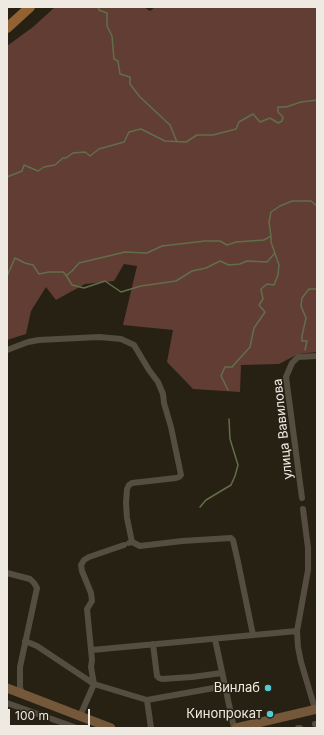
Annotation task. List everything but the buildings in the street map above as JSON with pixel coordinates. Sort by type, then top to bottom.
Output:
[{"type":"main road","points":[[7,28],[30,7]]},
{"type":"main road","points":[[7,688],[111,728]]},
{"type":"main road","points":[[235,728],[316,709]]},
{"type":"street","points":[[7,350],[28,342],[39,340],[99,337],[121,339],[134,345],[148,370],[158,382],[164,394],[164,403],[172,427],[181,475],[180,477],[176,478],[132,483],[128,485],[128,543]]},
{"type":"street","name":"улица Вавилова","points":[[302,498],[286,377],[292,363],[298,357],[317,356]]},
{"type":"street","points":[[303,509],[308,548],[308,570],[297,631],[298,648],[303,674],[316,709]]},
{"type":"street","points":[[80,716],[94,684],[91,667],[92,650],[87,609],[92,601],[91,593],[81,565],[84,560],[89,557],[128,543],[140,546],[228,538],[233,540],[253,635]]},
{"type":"street","points":[[7,573],[30,579],[34,582],[37,588],[19,673],[22,694]]},
{"type":"street","points":[[92,650],[297,631]]},
{"type":"street","points":[[215,638],[235,728]]},
{"type":"street","points":[[25,641],[38,646],[94,684],[146,700],[225,686]]},
{"type":"street","points":[[153,644],[157,676],[159,678],[192,677],[222,673]]},
{"type":"street","points":[[146,700],[151,728]]},
{"type":"street","points":[[7,703],[77,728]]},
{"type":"shaded area","points":[[55,7],[144,7],[150,11],[155,7],[317,7],[317,352],[298,354],[279,364],[241,365],[240,392],[193,389],[167,362],[173,330],[123,325],[137,266],[124,264],[114,281],[85,284],[56,300],[46,287],[31,311],[26,334],[7,340],[7,46],[33,27]]},
{"type":"waterway","points":[[98,7],[99,10],[107,13],[107,26],[112,36],[114,59],[118,61],[120,74],[130,77],[130,84],[140,97],[170,125],[177,142]]},
{"type":"waterway","points":[[7,177],[22,171],[24,165],[38,171],[44,167],[55,165],[63,158],[66,158],[73,153],[85,152],[90,156],[99,149],[124,142],[129,132],[141,129],[165,141],[186,142],[197,135],[213,135],[236,129],[239,122],[253,114],[260,122],[270,118],[278,123],[282,121],[283,117],[278,112],[278,107],[286,107],[301,102],[317,100]]},
{"type":"waterway","points":[[228,390],[221,376],[225,367],[232,367],[250,347],[254,328],[265,312],[259,305],[263,299],[261,289],[267,284],[274,285],[278,275],[279,265],[271,242],[269,222],[271,212],[292,201],[311,201],[317,206]]},
{"type":"waterway","points":[[67,275],[79,263],[125,252],[147,253],[162,246],[205,241],[220,241],[227,245],[236,242],[264,240],[271,236]]},
{"type":"waterway","points":[[7,276],[15,258],[33,265],[39,274],[63,272],[72,285],[84,288],[105,281],[121,292],[141,286],[176,281],[192,271],[206,268],[220,261],[229,265],[240,264],[247,261],[267,262],[274,254]]},
{"type":"waterway","points":[[305,350],[307,341],[302,341],[302,336],[306,318],[301,306],[302,298],[309,289],[317,289]]},
{"type":"waterway","points":[[200,507],[206,500],[231,485],[235,476],[238,465],[230,439],[229,419]]},
{"type":"place","name":"Винлаб","points":[[268,688]]},
{"type":"place","name":"Кинопрокат","points":[[270,714]]}]
